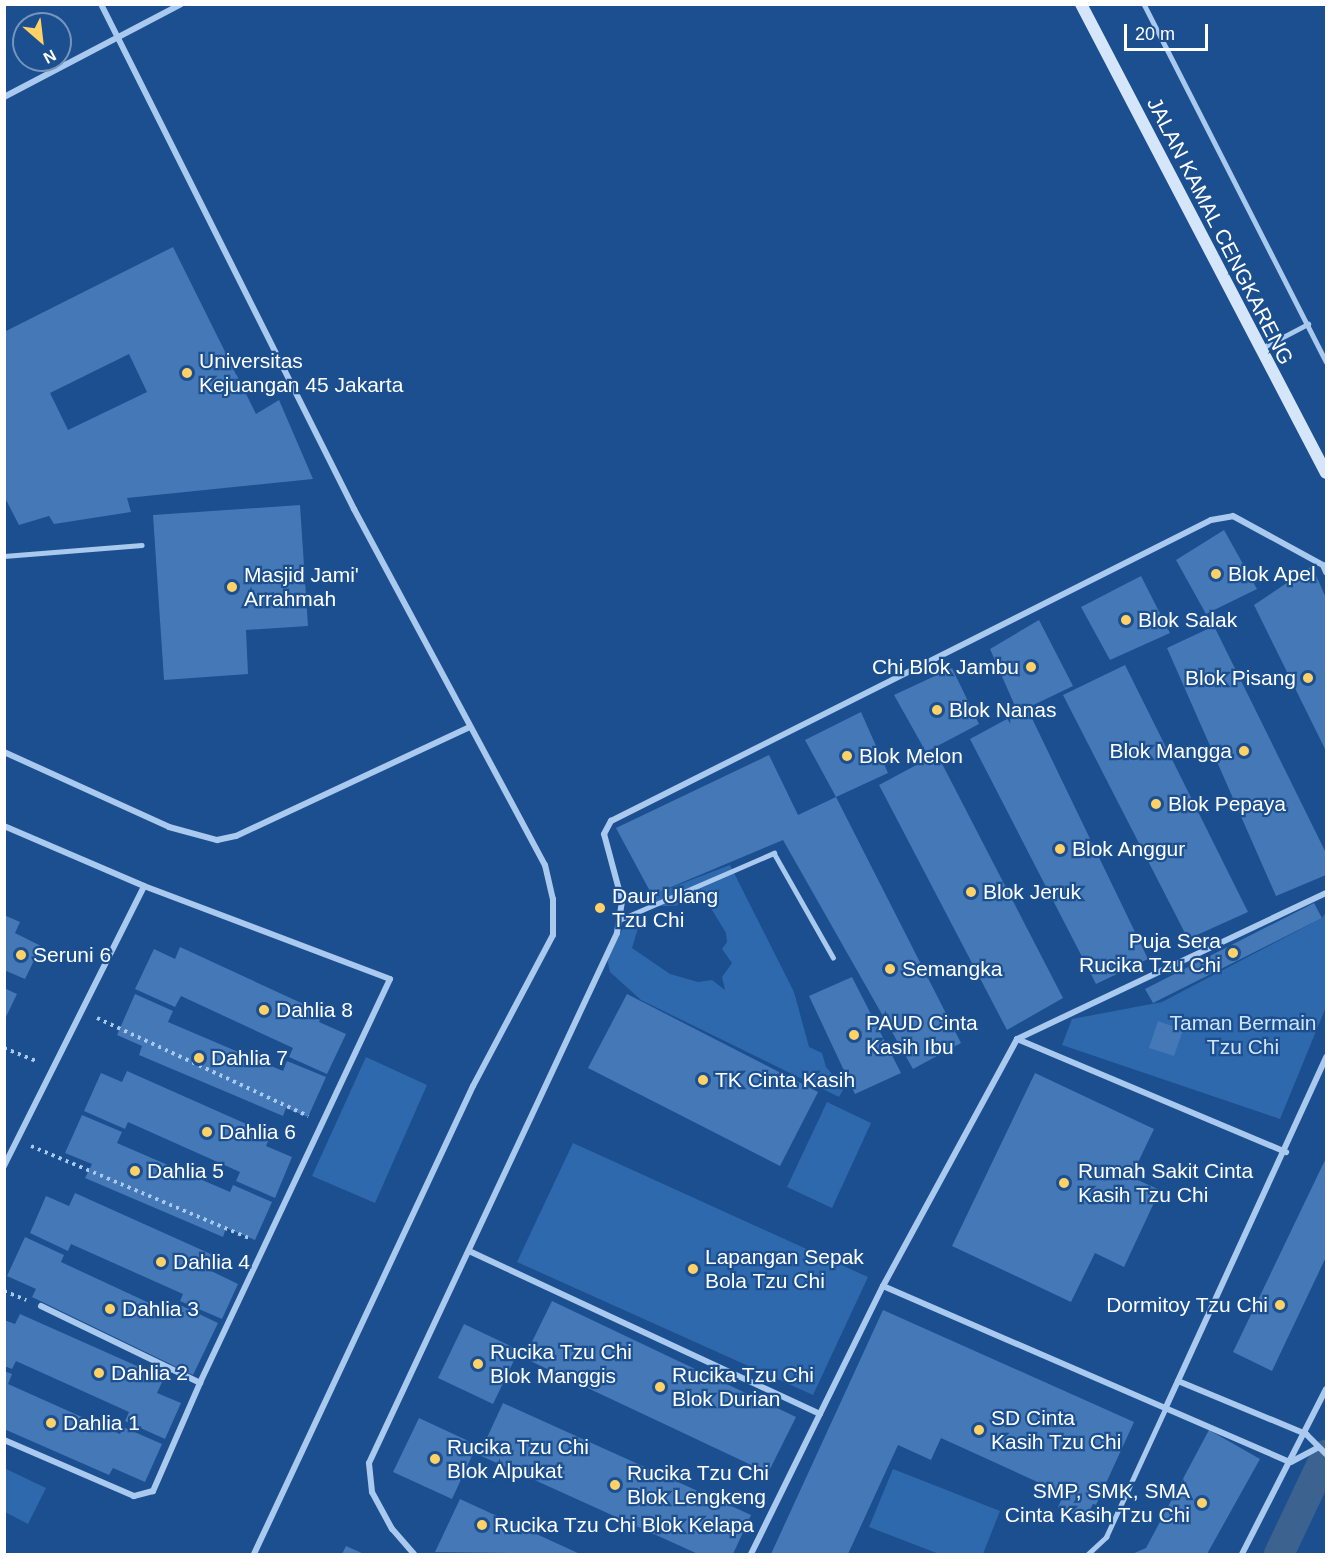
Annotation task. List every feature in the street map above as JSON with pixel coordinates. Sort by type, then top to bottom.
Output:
[{"type":"street","points":[[101,4],[354,509],[545,866],[553,899],[552,935],[473,1086],[254,1554]]},
{"type":"street","points":[[4,97],[181,4]]},
{"type":"street","name":"JALAN KAMAL CENGKARENG","points":[[1081,4],[1259,350],[1326,473]]},
{"type":"street","points":[[414,1554],[392,1529],[372,1492],[369,1462],[615,939],[619,920],[619,886],[604,841],[611,821],[1211,520],[1233,516],[1323,565],[1326,572]]},
{"type":"street","points":[[4,752],[169,827],[217,840],[236,836],[470,727]]},
{"type":"street","points":[[4,826],[144,886],[390,979],[200,1383],[156,1486],[148,1496],[134,1496],[4,1440]]},
{"type":"street","points":[[4,1166],[144,886]]},
{"type":"street","points":[[751,1554],[884,1286],[1017,1039],[1326,893]]},
{"type":"street","points":[[1017,1039],[1286,1152]]},
{"type":"street","points":[[1166,1407],[1286,1152],[1326,1057]]},
{"type":"street","points":[[469,1251],[820,1414]]},
{"type":"street","points":[[884,1286],[1290,1462],[1322,1451],[1306,1434],[1178,1380]]},
{"type":"street","points":[[41,1306],[200,1383]]},
{"type":"street","points":[[1242,1554],[1306,1434],[1326,1389]]},
{"type":"lane","points":[[1144,4],[1326,361]]},
{"type":"lane","points":[[1259,350],[1308,324]]},
{"type":"lane","points":[[4,556],[142,545]]},
{"type":"lane","points":[[619,920],[774,853],[833,957]]},
{"type":"lane","points":[[1088,1554],[1106,1537],[1166,1407]]},
{"type":"path","points":[[80,1010],[322,1123]]},
{"type":"path","points":[[4,1048],[51,1068]]},
{"type":"path","points":[[17,1140],[265,1245]]},
{"type":"path","points":[[4,1291],[41,1306]]},
{"type":"green space","points":[[730,865],[794,992],[809,1047],[822,1053],[826,1067],[844,1088],[839,1097],[641,1000],[610,972],[607,958],[626,923],[638,928],[632,948],[670,974],[698,982],[712,980],[725,990],[722,977],[732,963],[722,949],[727,942],[726,933],[709,905],[688,901],[675,906],[652,906],[652,895]]},
{"type":"green space","name":"Taman Bermain Tzu Chi","points":[[1326,912],[1326,1007],[1280,1119],[1062,1045],[1072,1019],[1162,1002],[1322,918]]},
{"type":"green space","points":[[366,1057],[427,1085],[375,1203],[312,1176]]},
{"type":"green space","points":[[827,1102],[871,1123],[832,1208],[787,1187]]},
{"type":"green space","name":"Lapangan Sepak Bola Tzu Chi","points":[[573,1143],[868,1277],[813,1395],[517,1262]]},
{"type":"green space","points":[[4,1468],[46,1488],[28,1524],[5,1512]]},
{"type":"green space","points":[[893,1469],[1000,1511],[983,1554],[939,1554],[869,1527]]},
{"type":"building","name":"Universitas Kejuangan 45 Jakarta","points":[[173,247],[256,414],[279,400],[313,479],[127,498],[131,512],[54,524],[49,516],[19,525],[4,496],[4,332]],"holes":[[[129,354],[147,392],[68,430],[50,393]]]},
{"type":"building","name":"Masjid Jami' Arrahmah","points":[[300,505],[308,626],[246,630],[248,674],[164,680],[153,515]]},
{"type":"building","name":"Blok Apel","points":[[1224,530],[1257,589],[1206,614],[1176,560]]},
{"type":"building","name":"Blok Pisang","points":[[1312,566],[1326,598],[1326,751],[1254,605]]},
{"type":"building","name":"Blok Salak","points":[[1141,576],[1170,633],[1110,660],[1081,607]]},
{"type":"building","name":"Blok Anggur","points":[[1039,620],[1073,686],[1027,708],[1148,959],[1096,984],[970,739],[1018,713],[990,649]]},
{"type":"building","name":"Blok Mangga","points":[[1214,626],[1326,853],[1326,875],[1276,896],[1167,648]]},
{"type":"building","name":"Blok Pepaya","points":[[1125,665],[1248,912],[1188,939],[1063,695]]},
{"type":"building","name":"Blok Nanas","points":[[952,668],[979,724],[926,752],[894,695]]},
{"type":"building","name":"Blok Melon","points":[[861,712],[888,773],[836,797],[805,740]]},
{"type":"building","name":"Blok Jeruk","points":[[937,754],[1063,998],[1007,1030],[879,785]]},
{"type":"building","name":"Semangka","points":[[769,755],[798,815],[836,797],[961,1043],[913,1069],[783,840],[652,895],[616,828]]},
{"type":"building","name":"Puja Sera Rucika Tzu Chi","points":[[1314,903],[1322,918],[1153,1003],[1145,989]]},
{"type":"building","name":"Seruni 6","points":[[4,915],[20,922],[15,933],[41,946],[25,979],[4,970]]},
{"type":"building","name":"Dahlia 8","points":[[180,947],[323,1013],[319,1022],[346,1034],[327,1074],[289,1057],[293,1048],[181,996],[175,1007],[135,989],[154,949],[175,959]]},
{"type":"building","name":"PAUD Cinta Kasih Ibu","points":[[852,977],[901,1073],[855,1094],[809,996]]},
{"type":"building","points":[[4,988],[17,994],[4,1021]]},
{"type":"building","name":"Dahlia 7","points":[[135,994],[173,1011],[168,1022],[283,1071],[287,1061],[326,1077],[308,1117],[286,1108],[283,1116],[139,1055],[142,1046],[117,1035]]},
{"type":"building","name":"TK Cinta Kasih","points":[[627,994],[818,1092],[780,1166],[588,1068]]},
{"type":"building","points":[[1158,1021],[1183,1030],[1174,1056],[1149,1048]]},
{"type":"building","name":"Dahlia 6","points":[[127,1071],[271,1135],[266,1146],[292,1157],[275,1198],[236,1181],[240,1172],[128,1122],[125,1129],[84,1111],[101,1073],[122,1082]]},
{"type":"building","name":"Rumah Sakit Cinta Kasih Tzu Chi","points":[[1035,1073],[1154,1129],[1131,1177],[1160,1190],[1124,1267],[1095,1253],[1071,1302],[952,1246]]},
{"type":"building","name":"Dahlia 5","points":[[82,1115],[122,1132],[117,1143],[230,1192],[233,1185],[272,1202],[255,1240],[226,1228],[223,1237],[85,1178],[92,1164],[65,1153]]},
{"type":"building","name":"Dormitoy Tzu Chi","points":[[1326,1158],[1326,1257],[1272,1371],[1233,1352]]},
{"type":"building","name":"Dahlia 4","points":[[75,1193],[213,1255],[207,1269],[238,1284],[222,1319],[180,1301],[183,1294],[71,1244],[68,1251],[30,1233],[46,1196],[69,1206]]},
{"type":"building","name":"Dahlia 3","points":[[25,1237],[64,1255],[61,1262],[173,1314],[178,1304],[218,1323],[193,1375],[32,1297],[36,1289],[7,1276]]},
{"type":"building","name":"Rucika Tzu Chi Blok Durian","points":[[552,1301],[796,1417],[768,1473],[524,1358]]},
{"type":"building","name":"SD Cinta Kasih Tzu Chi","points":[[883,1310],[1134,1422],[1096,1505],[1093,1504],[1085,1519],[1058,1507],[1064,1494],[941,1438],[931,1460],[898,1445],[848,1554],[771,1554]]},
{"type":"building","name":"Dahlia 2","points":[[20,1314],[164,1378],[157,1393],[181,1403],[165,1439],[125,1421],[129,1412],[16,1361],[12,1369],[4,1366],[4,1320],[15,1324]]},
{"type":"building","name":"Rucika Tzu Chi Blok Manggis","points":[[464,1324],[519,1350],[493,1404],[438,1378]]},
{"type":"building","name":"Dahlia 1","points":[[4,1371],[12,1374],[8,1384],[120,1434],[123,1427],[162,1444],[145,1482],[113,1468],[109,1475],[4,1429]]},
{"type":"building","name":"Rucika Tzu Chi Blok Lengkeng","points":[[503,1403],[751,1515],[733,1554],[698,1554],[479,1455]]},
{"type":"building","name":"Rucika Tzu Chi Blok Alpukat","points":[[419,1418],[477,1445],[452,1499],[393,1472]]},
{"type":"building","name":"SMP, SMK, SMA Cinta Kasih Tzu Chi","points":[[1209,1430],[1260,1459],[1207,1554],[1132,1554],[1146,1548]]},
{"type":"building","name":"Rucika Tzu Chi Blok Kelapa","points":[[460,1499],[580,1554],[435,1552]]},
{"type":"building","points":[[346,1546],[364,1554],[342,1554]]},
{"type":"waterway","points":[[1279,1554],[1326,1455]]},
{"type":"place","name":"Universitas Kejuangan 45 Jakarta","points":[[187,373]]},
{"type":"place","name":"Blok Apel","points":[[1216,574]]},
{"type":"place","name":"Masjid Jami' Arrahmah","points":[[232,587]]},
{"type":"place","name":"Blok Salak","points":[[1126,620]]},
{"type":"place","name":"Chi Blok Jambu","points":[[1031,667]]},
{"type":"place","name":"Blok Pisang","points":[[1308,678]]},
{"type":"place","name":"Blok Nanas","points":[[937,710]]},
{"type":"place","name":"Blok Mangga","points":[[1244,751]]},
{"type":"place","name":"Blok Melon","points":[[847,756]]},
{"type":"place","name":"Blok Pepaya","points":[[1156,804]]},
{"type":"place","name":"Blok Anggur","points":[[1060,849]]},
{"type":"place","name":"Blok Jeruk","points":[[971,892]]},
{"type":"place","name":"Daur Ulang Tzu Chi","points":[[600,908]]},
{"type":"place","name":"Puja Sera Rucika Tzu Chi","points":[[1233,953]]},
{"type":"place","name":"Seruni 6","points":[[21,955]]},
{"type":"place","name":"Semangka","points":[[890,969]]},
{"type":"place","name":"Dahlia 8","points":[[264,1010]]},
{"type":"place","name":"PAUD Cinta Kasih Ibu","points":[[854,1035]]},
{"type":"place","name":"Dahlia 7","points":[[199,1058]]},
{"type":"place","name":"TK Cinta Kasih","points":[[703,1080]]},
{"type":"place","name":"Dahlia 6","points":[[207,1132]]},
{"type":"place","name":"Dahlia 5","points":[[135,1171]]},
{"type":"place","name":"Rumah Sakit Cinta Kasih Tzu Chi","points":[[1064,1183]]},
{"type":"place","name":"Dahlia 4","points":[[161,1262]]},
{"type":"place","name":"Lapangan Sepak Bola Tzu Chi","points":[[693,1269]]},
{"type":"place","name":"Dormitoy Tzu Chi","points":[[1280,1305]]},
{"type":"place","name":"Dahlia 3","points":[[110,1309]]},
{"type":"place","name":"Rucika Tzu Chi Blok Manggis","points":[[478,1364]]},
{"type":"place","name":"Dahlia 2","points":[[99,1373]]},
{"type":"place","name":"Rucika Tzu Chi Blok Durian","points":[[660,1387]]},
{"type":"place","name":"Dahlia 1","points":[[51,1423]]},
{"type":"place","name":"SD Cinta Kasih Tzu Chi","points":[[979,1430]]},
{"type":"place","name":"Rucika Tzu Chi Blok Alpukat","points":[[435,1459]]},
{"type":"place","name":"Rucika Tzu Chi Blok Lengkeng","points":[[615,1485]]},
{"type":"place","name":"SMP, SMK, SMA Cinta Kasih Tzu Chi","points":[[1202,1503]]},
{"type":"place","name":"Rucika Tzu Chi Blok Kelapa","points":[[482,1525]]}]
